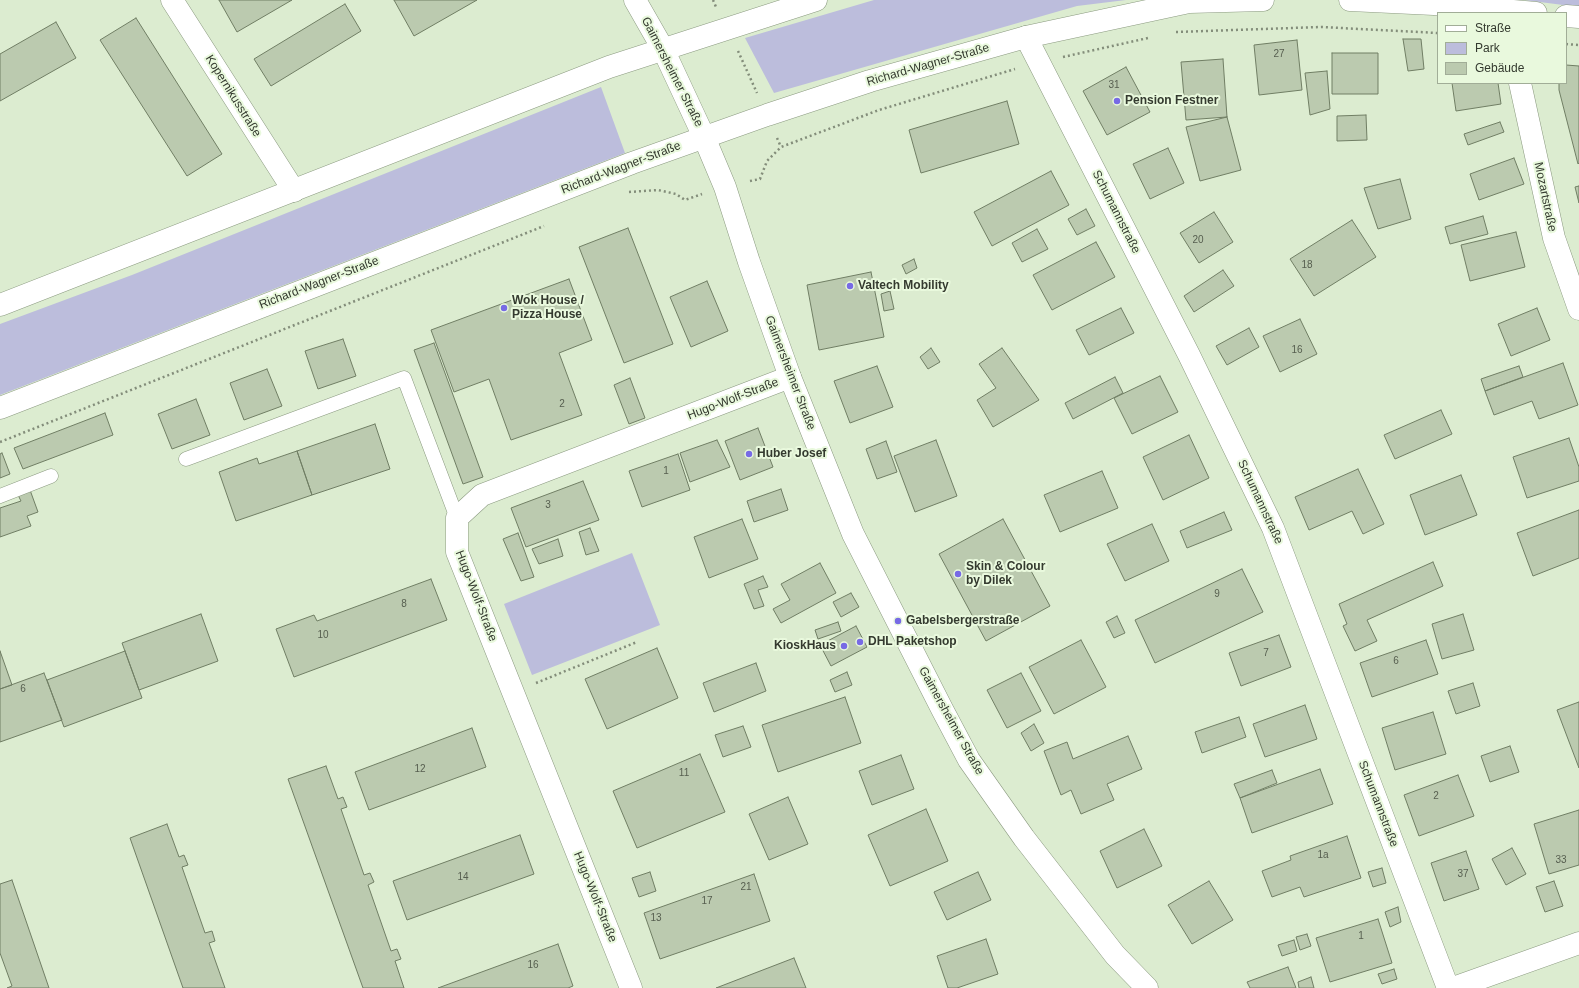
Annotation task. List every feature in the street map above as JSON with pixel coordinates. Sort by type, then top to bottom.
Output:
[{"type":"street","name":"Kopernikusstraße","points":[[172,0],[294,191]]},
{"type":"street","name":"Gaimersheimer Straße","points":[[635,0],[663,49],[704,137],[725,187],[749,262],[790,377],[853,534],[969,760],[1024,838],[1115,955],[1147,988]]},
{"type":"street","points":[[0,305],[609,67],[727,27],[816,0]]},
{"type":"street","name":"Richard-Wagner-Straße","points":[[0,408],[624,166],[767,115],[870,81],[1026,37],[1188,2],[1263,0]]},
{"type":"street","points":[[1350,0],[1434,4],[1520,12]]},
{"type":"street","points":[[1567,16],[1579,17]]},
{"type":"street","name":"Schumannstraße","points":[[1026,37],[1189,355],[1273,528],[1448,988]]},
{"type":"street","name":"Mozartstraße","points":[[1520,84],[1554,238],[1579,309]]},
{"type":"street","name":"Hugo-Wolf-Straße","points":[[631,988],[457,552],[457,518],[482,495],[790,377]]},
{"type":"street","points":[[1453,988],[1579,943]]},
{"type":"lane","points":[[186,459],[404,378],[457,518]]},
{"type":"lane","points":[[0,496],[51,476]]},
{"type":"path","points":[[713,0],[727,27],[781,147]]},
{"type":"path","points":[[1567,44],[1579,45]]},
{"type":"path","points":[[513,692],[637,642]]},
{"type":"green space","points":[[874,0],[1126,0],[1077,6],[774,93],[745,38]]},
{"type":"green space","points":[[1524,0],[1579,0],[1579,7]]},
{"type":"green space","points":[[601,87],[625,153],[0,395],[0,324],[132,275]]},
{"type":"green space","points":[[632,553],[660,625],[532,675],[504,604]]},
{"type":"building","points":[[219,0],[292,0],[237,32]]},
{"type":"building","points":[[394,0],[477,0],[414,36]]},
{"type":"building","points":[[345,4],[361,31],[271,86],[254,59]]},
{"type":"building","points":[[136,18],[222,154],[187,176],[100,40]]},
{"type":"building","points":[[56,22],[76,58],[0,101],[0,54]]},
{"type":"building","points":[[1403,39],[1421,39],[1424,69],[1408,71]]},
{"type":"building","points":[[1297,40],[1302,90],[1259,95],[1254,45]]},
{"type":"building","points":[[1332,53],[1378,53],[1378,94],[1332,94]]},
{"type":"building","points":[[1223,59],[1227,117],[1186,120],[1181,62]]},
{"type":"building","points":[[1567,65],[1579,66],[1578,164],[1559,90],[1559,84],[1567,84]]},
{"type":"building","name":"Pension Festner","points":[[1126,67],[1150,112],[1107,135],[1083,91]]},
{"type":"building","points":[[1327,71],[1330,109],[1310,115],[1305,73]]},
{"type":"building","points":[[1452,84],[1498,84],[1501,104],[1456,111]]},
{"type":"building","points":[[1007,101],[1019,144],[921,173],[909,130]]},
{"type":"building","points":[[1366,115],[1367,140],[1337,141],[1337,116]]},
{"type":"building","points":[[1227,117],[1241,170],[1200,181],[1186,127]]},
{"type":"building","points":[[1500,122],[1504,132],[1468,145],[1464,134]]},
{"type":"building","points":[[1168,148],[1184,183],[1150,199],[1133,164]]},
{"type":"building","points":[[1514,158],[1524,184],[1479,200],[1470,174]]},
{"type":"building","points":[[1051,171],[1069,205],[992,246],[974,212]]},
{"type":"building","points":[[1400,179],[1411,219],[1378,229],[1364,188]]},
{"type":"building","points":[[1579,186],[1579,203],[1575,187]]},
{"type":"building","points":[[1086,209],[1095,226],[1077,235],[1068,219]]},
{"type":"building","points":[[1214,212],[1233,242],[1199,263],[1180,233]]},
{"type":"building","points":[[1483,216],[1488,234],[1450,244],[1445,227]]},
{"type":"building","points":[[1352,220],[1376,257],[1314,296],[1290,259]]},
{"type":"building","points":[[628,228],[673,344],[624,363],[579,247]]},
{"type":"building","points":[[1037,229],[1048,249],[1022,262],[1012,243]]},
{"type":"building","points":[[1516,232],[1525,267],[1470,281],[1461,245]]},
{"type":"building","points":[[1096,242],[1115,277],[1052,310],[1033,275]]},
{"type":"building","points":[[914,259],[917,268],[906,274],[902,265]]},
{"type":"building","points":[[1223,270],[1234,286],[1194,312],[1184,296]]},
{"type":"building","points":[[871,272],[884,337],[819,350],[807,285]]},
{"type":"building","points":[[569,279],[592,340],[559,353],[582,415],[511,440],[489,379],[454,392],[431,330]]},
{"type":"building","points":[[707,281],[728,331],[691,347],[670,297]]},
{"type":"building","points":[[890,291],[894,309],[884,311],[881,294]]},
{"type":"building","points":[[1121,308],[1134,333],[1089,355],[1076,330]]},
{"type":"building","points":[[1537,308],[1550,340],[1511,356],[1498,324]]},
{"type":"building","points":[[1300,319],[1317,354],[1280,372],[1263,336]]},
{"type":"building","points":[[1249,328],[1259,347],[1227,365],[1216,346]]},
{"type":"building","points":[[343,339],[356,376],[318,389],[305,351]]},
{"type":"building","points":[[434,343],[483,477],[463,484],[414,350]]},
{"type":"building","points":[[931,348],[940,362],[928,369],[920,357]]},
{"type":"building","points":[[1002,348],[1039,400],[993,427],[977,400],[996,388],[979,364]]},
{"type":"building","points":[[1563,363],[1578,405],[1539,419],[1532,401],[1494,415],[1485,391]]},
{"type":"building","points":[[877,366],[893,407],[850,423],[834,381]]},
{"type":"building","points":[[1519,366],[1523,377],[1485,391],[1481,379]]},
{"type":"building","points":[[267,369],[282,406],[244,420],[230,383]]},
{"type":"building","points":[[1160,376],[1178,412],[1132,434],[1114,398]]},
{"type":"building","points":[[1115,377],[1123,393],[1073,419],[1065,403]]},
{"type":"building","points":[[630,378],[645,418],[629,424],[614,385]]},
{"type":"building","points":[[196,399],[210,435],[172,449],[158,414]]},
{"type":"building","points":[[1441,410],[1452,434],[1395,459],[1384,435]]},
{"type":"building","points":[[105,413],[113,435],[23,469],[14,448]]},
{"type":"building","points":[[375,424],[390,469],[312,495],[297,451]]},
{"type":"building","name":"Huber Josef","points":[[758,428],[773,467],[740,480],[725,441]]},
{"type":"building","points":[[1189,435],[1209,478],[1163,500],[1143,457]]},
{"type":"building","points":[[1569,438],[1579,467],[1579,481],[1527,498],[1513,457]]},
{"type":"building","points":[[717,440],[730,467],[690,482],[680,453]]},
{"type":"building","points":[[936,440],[957,496],[915,512],[894,456]]},
{"type":"building","points":[[886,441],[897,472],[877,479],[866,449]]},
{"type":"building","points":[[297,451],[312,495],[236,521],[219,472],[257,458],[259,464]]},
{"type":"building","points":[[2,453],[10,474],[0,478],[0,454]]},
{"type":"building","points":[[678,454],[690,490],[642,507],[629,471]]},
{"type":"building","points":[[1358,469],[1384,524],[1363,534],[1352,511],[1309,530],[1295,497]]},
{"type":"building","points":[[1102,471],[1118,508],[1060,532],[1044,495]]},
{"type":"building","points":[[1461,475],[1477,515],[1425,535],[1410,495]]},
{"type":"building","points":[[583,481],[599,520],[526,547],[511,508]]},
{"type":"building","points":[[781,489],[788,510],[754,522],[747,501]]},
{"type":"building","points":[[30,490],[38,512],[27,516],[31,526],[0,537],[0,508],[21,501],[18,495]]},
{"type":"building","points":[[1579,510],[1579,558],[1533,576],[1517,533]]},
{"type":"building","points":[[1224,512],[1232,530],[1187,548],[1180,531]]},
{"type":"building","points":[[742,519],[758,559],[709,578],[694,537]]},
{"type":"building","points":[[1003,519],[1050,606],[986,641],[939,554]]},
{"type":"building","points":[[1152,524],[1169,561],[1125,581],[1107,544]]},
{"type":"building","points":[[590,528],[599,551],[586,555],[579,532]]},
{"type":"building","points":[[518,533],[534,577],[521,581],[503,539]]},
{"type":"building","points":[[558,539],[563,556],[539,564],[532,549]]},
{"type":"building","points":[[1433,562],[1443,586],[1367,620],[1377,641],[1355,651],[1343,626],[1347,624],[1339,604]]},
{"type":"building","points":[[820,563],[836,593],[781,623],[773,609],[790,600],[781,584]]},
{"type":"building","points":[[1242,569],[1263,612],[1155,663],[1135,620]]},
{"type":"building","points":[[763,576],[768,587],[758,590],[764,606],[754,609],[744,584]]},
{"type":"building","points":[[431,579],[447,620],[294,677],[276,629],[314,615],[317,621]]},
{"type":"building","points":[[851,593],[859,607],[841,617],[833,602]]},
{"type":"building","points":[[201,614],[218,661],[139,690],[122,643]]},
{"type":"building","points":[[1463,614],[1474,650],[1442,659],[1432,624]]},
{"type":"building","points":[[1117,616],[1125,633],[1114,638],[1106,622]]},
{"type":"building","points":[[838,622],[841,631],[818,639],[815,630]]},
{"type":"building","name":"KioskHaus","points":[[856,626],[867,647],[831,666],[820,645]]},
{"type":"building","points":[[1279,635],[1291,667],[1241,686],[1229,653]]},
{"type":"building","points":[[1081,640],[1106,687],[1054,714],[1029,667]]},
{"type":"building","points":[[1426,640],[1438,674],[1372,697],[1360,663]]},
{"type":"building","points":[[657,648],[678,698],[607,729],[585,679]]},
{"type":"building","points":[[0,651],[12,685],[0,689]]},
{"type":"building","points":[[125,651],[142,698],[64,727],[47,680]]},
{"type":"building","points":[[756,663],[766,691],[714,712],[703,683]]},
{"type":"building","points":[[847,672],[852,685],[835,692],[830,680]]},
{"type":"building","points":[[44,673],[62,720],[0,742],[0,689]]},
{"type":"building","points":[[1021,673],[1041,711],[1007,728],[987,690]]},
{"type":"building","points":[[1473,683],[1480,706],[1456,714],[1448,691]]},
{"type":"building","points":[[845,697],[861,743],[778,772],[762,725]]},
{"type":"building","points":[[1579,702],[1579,768],[1557,710]]},
{"type":"building","points":[[1305,705],[1317,739],[1265,757],[1253,724]]},
{"type":"building","points":[[1433,712],[1446,754],[1395,770],[1382,728]]},
{"type":"building","points":[[1239,717],[1246,737],[1202,753],[1195,732]]},
{"type":"building","points":[[1034,724],[1044,743],[1031,751],[1021,733]]},
{"type":"building","points":[[743,726],[751,747],[723,757],[715,735]]},
{"type":"building","points":[[472,728],[486,767],[369,810],[355,772]]},
{"type":"building","points":[[1128,736],[1142,769],[1107,784],[1114,800],[1081,814],[1071,790],[1061,795],[1044,751],[1067,742],[1073,759]]},
{"type":"building","points":[[1510,746],[1519,772],[1490,782],[1481,756]]},
{"type":"building","points":[[700,754],[725,812],[637,848],[613,791]]},
{"type":"building","points":[[901,755],[914,789],[872,805],[859,771]]},
{"type":"building","points":[[326,766],[338,799],[343,797],[347,807],[341,809],[364,875],[370,873],[374,882],[368,885],[391,951],[397,949],[401,959],[395,961],[404,988],[363,988],[288,779]]},
{"type":"building","points":[[1320,769],[1333,804],[1252,833],[1240,798]]},
{"type":"building","points":[[1272,770],[1277,783],[1240,798],[1234,784]]},
{"type":"building","points":[[1458,775],[1474,816],[1419,836],[1404,795]]},
{"type":"building","points":[[788,797],[808,844],[769,860],[749,814]]},
{"type":"building","points":[[926,809],[948,861],[890,886],[868,835]]},
{"type":"building","points":[[1579,810],[1579,865],[1549,874],[1534,824]]},
{"type":"building","points":[[167,824],[179,857],[184,855],[188,865],[182,867],[205,933],[212,931],[215,941],[209,943],[225,988],[183,988],[130,838]]},
{"type":"building","points":[[1144,829],[1162,866],[1117,888],[1100,851]]},
{"type":"building","points":[[520,835],[534,874],[407,920],[393,881]]},
{"type":"building","points":[[1347,836],[1361,878],[1304,897],[1300,887],[1272,897],[1262,871],[1291,860],[1290,856]]},
{"type":"building","points":[[1512,848],[1526,874],[1506,885],[1492,859]]},
{"type":"building","points":[[1466,851],[1479,889],[1444,901],[1431,863]]},
{"type":"building","points":[[1382,868],[1386,883],[1373,887],[1368,872]]},
{"type":"building","points":[[650,872],[656,891],[639,897],[632,878]]},
{"type":"building","points":[[978,872],[991,900],[947,920],[934,892]]},
{"type":"building","points":[[754,874],[770,921],[660,959],[644,913]]},
{"type":"building","points":[[12,880],[49,988],[7,988],[12,986],[0,953],[0,884]]},
{"type":"building","points":[[1209,881],[1233,920],[1192,944],[1168,905]]},
{"type":"building","points":[[1554,881],[1563,906],[1545,912],[1536,887]]},
{"type":"building","points":[[1398,907],[1401,922],[1390,927],[1385,912]]},
{"type":"building","points":[[1378,919],[1392,963],[1330,982],[1316,938]]},
{"type":"building","points":[[1307,934],[1311,946],[1300,950],[1296,937]]},
{"type":"building","points":[[986,939],[998,974],[957,988],[948,988],[937,956]]},
{"type":"building","points":[[1294,940],[1297,951],[1282,956],[1278,945]]},
{"type":"building","points":[[558,944],[573,986],[568,988],[438,988]]},
{"type":"building","points":[[794,958],[806,988],[716,988]]},
{"type":"building","points":[[1288,967],[1296,988],[1250,988],[1247,982]]},
{"type":"building","points":[[1394,969],[1397,979],[1382,984],[1378,974]]},
{"type":"building","points":[[1311,977],[1314,988],[1299,988],[1298,982]]},
{"type":"place","name":"Pension Festner","points":[[1117,101]]},
{"type":"place","name":"Valtech Mobility","points":[[850,286]]},
{"type":"place","name":"Wok House / Pizza House","points":[[504,308]]},
{"type":"place","name":"Huber Josef","points":[[749,454]]},
{"type":"place","name":"Skin & Colour by Dilek","points":[[958,574]]},
{"type":"place","name":"Gabelsbergerstraße","points":[[898,621]]},
{"type":"place","name":"DHL Paketshop","points":[[860,642]]},
{"type":"place","name":"KioskHaus","points":[[844,646]]}]
